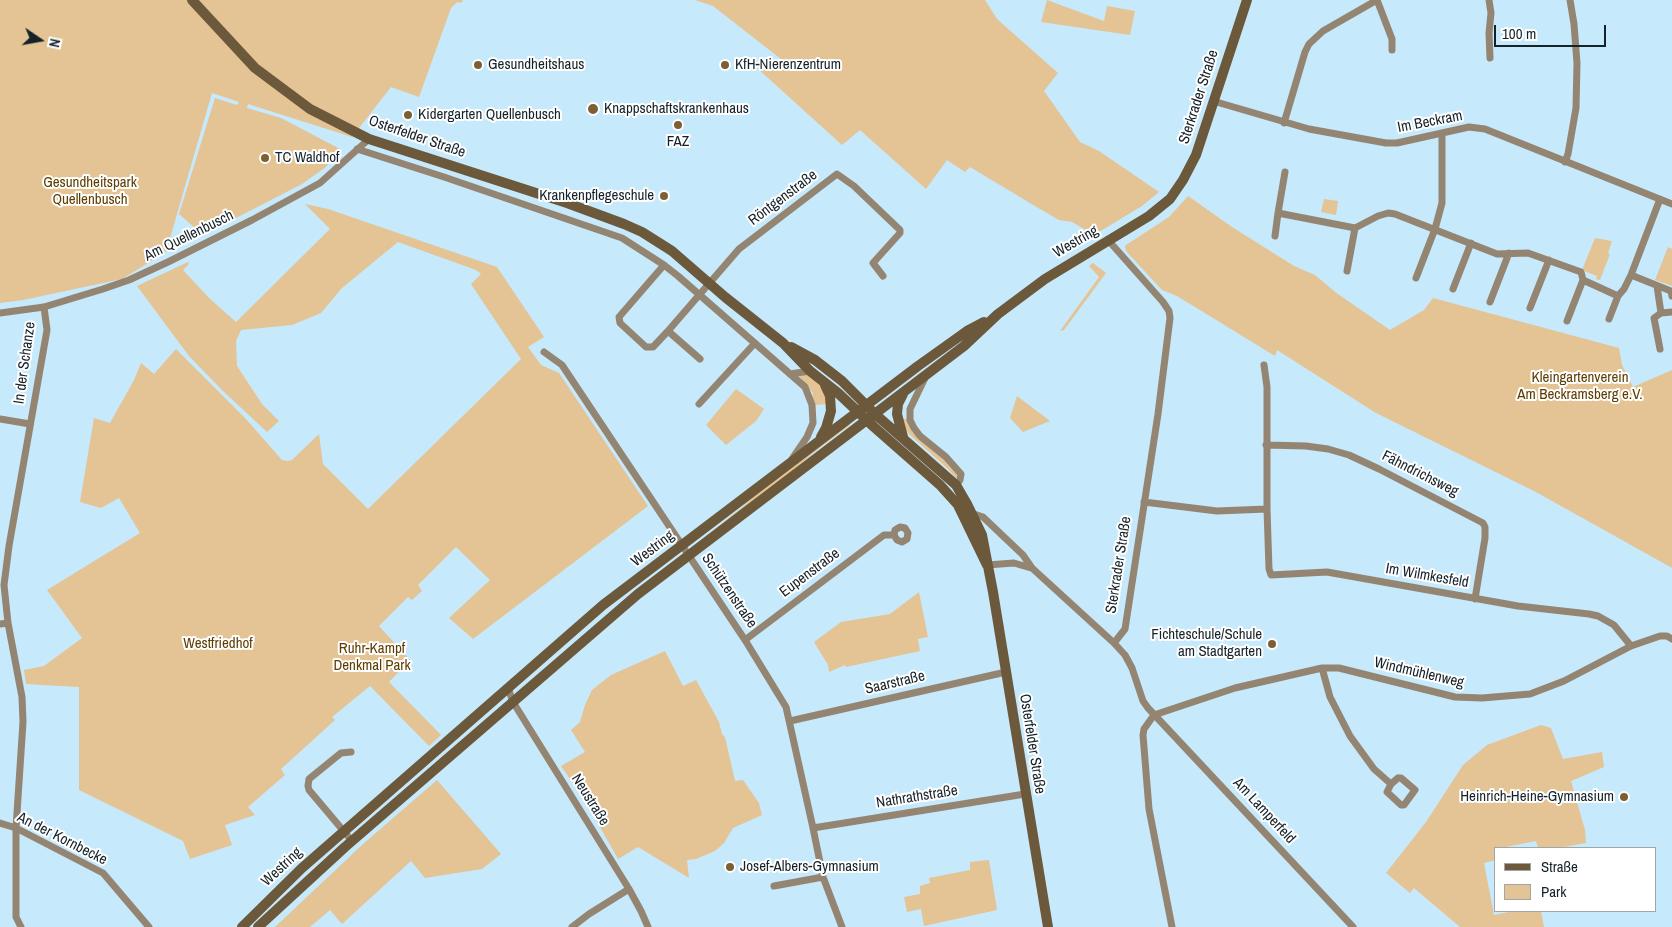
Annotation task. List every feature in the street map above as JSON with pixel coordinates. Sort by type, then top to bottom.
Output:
[{"type":"main road","name":"Osterfelder Straße","points":[[192,0],[255,68],[310,109],[369,139],[624,224],[642,232],[672,250],[783,343],[810,371],[875,414],[956,485],[982,535],[1048,927]]},
{"type":"main road","name":"Sterkrader Straße","points":[[1170,198],[1183,180],[1196,155],[1248,0]]},
{"type":"main road","name":"Westring","points":[[242,927],[302,868],[603,605],[862,407],[951,342],[998,314],[1054,272],[1149,216],[1170,198]]},
{"type":"main road","name":"Westring","points":[[258,927],[352,841],[612,616],[689,555],[964,346],[998,314]]},
{"type":"main road","name":"Osterfelder Straße","points":[[783,343],[815,360],[842,381],[862,407],[866,420],[940,484],[952,498],[967,522],[987,565]]},
{"type":"main road","points":[[820,440],[831,411],[830,396],[824,381]]},
{"type":"main road","points":[[903,393],[898,404],[897,414],[904,439]]},
{"type":"street","points":[[1284,123],[1305,52],[1323,31],[1377,0],[1392,39],[1392,50]]},
{"type":"street","points":[[1489,0],[1491,13],[1489,33],[1490,58]]},
{"type":"street","points":[[1565,162],[1576,108],[1577,63],[1570,0]]},
{"type":"street","name":"Im Beckram","points":[[1213,101],[1284,123],[1334,134],[1392,143],[1469,127],[1485,129],[1672,204]]},
{"type":"street","points":[[1416,278],[1435,229],[1442,203],[1442,133]]},
{"type":"street","name":"Am Quellenbusch","points":[[0,313],[44,307],[126,282],[252,220],[320,183],[369,139]]},
{"type":"street","name":"Osterfelder Straße","points":[[357,149],[444,176],[619,238],[664,265],[804,387],[812,405],[813,423],[807,437],[791,461]]},
{"type":"street","points":[[1275,236],[1285,172]]},
{"type":"street","name":"Röntgenstraße","points":[[710,283],[739,249],[837,174],[854,186],[900,230],[900,233],[873,263],[883,276]]},
{"type":"street","points":[[523,205],[528,191]]},
{"type":"street","points":[[1609,319],[1618,296],[1631,275],[1660,199]]},
{"type":"street","points":[[1278,213],[1355,228],[1378,216],[1388,213],[1395,214],[1497,254],[1528,253],[1549,260],[1581,272],[1583,280],[1567,321]]},
{"type":"street","points":[[619,238],[624,224]]},
{"type":"street","points":[[1347,270],[1355,228]]},
{"type":"street","name":"Sterkrader Straße","points":[[1112,239],[1163,302],[1169,311],[1170,318],[1125,629],[1114,643]]},
{"type":"street","points":[[1453,289],[1471,243]]},
{"type":"street","points":[[1490,302],[1509,253]]},
{"type":"street","points":[[1530,308],[1549,260]]},
{"type":"street","points":[[664,265],[619,317],[620,323],[646,347],[653,347],[710,283]]},
{"type":"street","points":[[1631,275],[1671,291],[1672,296]]},
{"type":"street","points":[[1583,280],[1618,296]]},
{"type":"street","points":[[1657,286],[1661,314]]},
{"type":"street","name":"In der Schanze","points":[[21,927],[16,917],[16,828],[23,722],[22,698],[4,623],[4,585],[9,546],[47,330],[44,307]]},
{"type":"street","points":[[1660,350],[1654,318],[1661,314],[1672,312]]},
{"type":"street","points":[[668,331],[700,359]]},
{"type":"street","points":[[699,404],[755,343]]},
{"type":"street","name":"Schützenstraße","points":[[544,352],[562,365],[683,545],[786,707],[823,877],[842,927]]},
{"type":"street","name":"Im Wilmkesfeld","points":[[1264,365],[1267,387],[1267,509],[1269,569],[1271,575],[1327,572],[1475,599],[1598,616],[1614,625],[1631,646]]},
{"type":"street","points":[[790,374],[810,371]]},
{"type":"street","name":"Osterfelder Straße","points":[[926,375],[910,409],[910,420],[920,436],[946,457],[962,474],[956,485]]},
{"type":"street","name":"In der Schanze","points":[[0,419],[30,424]]},
{"type":"street","name":"Fähndrichsweg","points":[[1266,445],[1306,446],[1328,449],[1349,455],[1483,523],[1485,538],[1475,599]]},
{"type":"street","points":[[1144,502],[1217,511],[1267,509]]},
{"type":"street","points":[[971,513],[982,518],[1023,555],[1032,568],[1114,643],[1125,655],[1132,668],[1143,701],[1154,715],[1144,729],[1143,744],[1149,809],[1172,927]]},
{"type":"street","name":"Eupenstraße","points":[[745,640],[884,535],[894,535]]},
{"type":"street","points":[[987,565],[1014,563],[1032,568]]},
{"type":"street","name":"Windmühlenweg","points":[[1154,715],[1235,688],[1322,668],[1342,669],[1455,697],[1498,698],[1530,694],[1564,681],[1631,646],[1660,636],[1667,636],[1672,639]]},
{"type":"street","points":[[1322,668],[1330,697],[1350,736],[1374,769],[1391,784]]},
{"type":"street","name":"Saarstraße","points":[[790,721],[1006,672]]},
{"type":"street","name":"Neustraße","points":[[508,688],[513,702],[629,889],[648,927]]},
{"type":"street","name":"Am Lamperfeld","points":[[1154,715],[1353,927]]},
{"type":"street","points":[[351,752],[341,753],[310,780],[308,790],[352,841]]},
{"type":"street","name":"Nathrathstraße","points":[[813,828],[1025,794]]},
{"type":"street","name":"An der Kornbecke","points":[[0,823],[16,828],[103,873],[149,927]]},
{"type":"street","points":[[774,886],[823,877]]},
{"type":"street","points":[[572,927],[629,889]]},
{"type":"green space","name":"Gesundheitspark Quellenbusch","points":[[0,0],[463,0],[461,3],[457,2],[451,8],[419,97],[391,87],[352,137],[248,104],[247,108],[281,118],[340,149],[326,167],[302,184],[203,235],[179,214],[215,98],[237,105],[239,102],[212,93],[166,252],[122,279],[0,303]]},
{"type":"green space","points":[[695,0],[985,0],[997,19],[1058,73],[1044,91],[1080,142],[1099,151],[1159,192],[1142,206],[1094,235],[1072,222],[1059,220],[970,167],[965,172],[947,160],[926,189],[860,130],[842,145],[757,68],[778,63],[781,59],[713,6]]},
{"type":"green space","points":[[1047,0],[1104,21],[1107,6],[1135,11],[1130,35],[1041,22]]},
{"type":"green space","name":"Kleingartenverein Am Beckramsberg e.V.","points":[[1188,196],[1232,227],[1294,266],[1315,275],[1335,292],[1390,330],[1424,310],[1433,298],[1619,348],[1622,365],[1633,387],[1672,370],[1672,568],[1536,492],[1376,413],[1277,350],[1275,356],[1177,296],[1162,290],[1126,251],[1125,247],[1169,217]]},
{"type":"green space","points":[[1324,199],[1338,201],[1336,215],[1321,212]]},
{"type":"green space","name":"Westfriedhof","points":[[305,204],[328,209],[497,267],[544,337],[528,347],[541,365],[559,373],[648,506],[473,639],[449,618],[490,580],[456,547],[418,585],[422,591],[412,600],[408,597],[379,626],[410,660],[389,682],[441,735],[429,746],[370,686],[332,717],[335,720],[281,769],[285,775],[248,807],[255,815],[225,825],[232,845],[190,859],[183,841],[79,790],[79,687],[26,684],[24,670],[44,666],[82,638],[47,590],[140,533],[119,498],[101,508],[80,502],[94,418],[110,423],[134,380],[141,363],[154,374],[176,349],[246,419],[282,460],[292,460],[319,434],[323,464],[368,509],[521,359],[471,284],[481,274],[476,270],[398,242],[342,288],[321,313],[292,325],[241,330],[236,341],[237,366],[262,404],[279,421],[267,432],[189,356],[137,286],[188,262],[189,264],[183,270],[209,298],[236,322],[330,229]]},
{"type":"green space","points":[[1595,238],[1612,241],[1608,253],[1610,254],[1600,280],[1596,279],[1597,276],[1582,270]]},
{"type":"green space","points":[[1668,247],[1672,249],[1672,286],[1655,280]]},
{"type":"green space","points":[[1093,263],[1106,273],[1064,330],[1060,331],[1099,277],[1089,266]]},
{"type":"green space","points":[[798,375],[810,375],[821,386],[828,404],[814,405],[813,393]]},
{"type":"green space","points":[[736,389],[764,409],[756,421],[726,445],[706,425]]},
{"type":"green space","points":[[1017,396],[1050,421],[1023,432],[1010,418]]},
{"type":"green space","points":[[901,419],[908,419],[957,470],[958,476],[956,478],[907,432]]},
{"type":"green space","points":[[848,423],[850,425],[793,471],[705,537],[763,488]]},
{"type":"green space","points":[[919,592],[928,637],[918,639],[920,651],[846,667],[845,665],[829,672],[828,665],[814,642],[841,622],[890,614]]},
{"type":"green space","points":[[665,651],[683,686],[696,680],[725,737],[735,781],[743,780],[759,803],[762,815],[733,828],[724,843],[715,851],[696,859],[687,860],[689,878],[638,847],[618,859],[584,799],[561,766],[585,752],[571,730],[580,722],[592,690],[611,675]]},
{"type":"green space","points":[[1541,725],[1551,728],[1563,759],[1602,752],[1604,767],[1571,781],[1585,830],[1586,843],[1564,847],[1538,847],[1536,841],[1506,847],[1494,847],[1494,860],[1484,863],[1494,915],[1509,912],[1541,912],[1544,927],[1460,927],[1414,888],[1410,893],[1386,873],[1426,822],[1463,765],[1487,745]]},
{"type":"green space","points":[[437,780],[501,854],[482,869],[425,878],[411,861],[342,924],[330,910],[310,927],[275,927],[362,845]]},
{"type":"green space","points":[[989,860],[997,910],[924,926],[921,909],[907,912],[904,897],[920,894],[920,886],[930,883],[929,878],[970,870],[970,862]]},
{"type":"place","name":"Gesundheitshaus","points":[[478,65]]},
{"type":"place","name":"KfH-Nierenzentrum","points":[[725,65]]},
{"type":"place","name":"Knappschaftskrankenhaus","points":[[593,109]]},
{"type":"place","name":"Kidergarten Quellenbusch","points":[[408,115]]},
{"type":"place","name":"FAZ","points":[[678,125]]},
{"type":"place","name":"TC Waldhof","points":[[265,158]]},
{"type":"place","name":"Krankenpflegeschule","points":[[664,196]]},
{"type":"place","name":"Fichteschule/Schule am Stadtgarten","points":[[1272,644]]},
{"type":"place","name":"Heinrich-Heine-Gymnasium","points":[[1624,797]]},
{"type":"place","name":"Josef-Albers-Gymnasium","points":[[730,867]]},
{"type":"park label","name":"Ruhr-Kampf Denkmal Park","points":[[372,658]]}]
